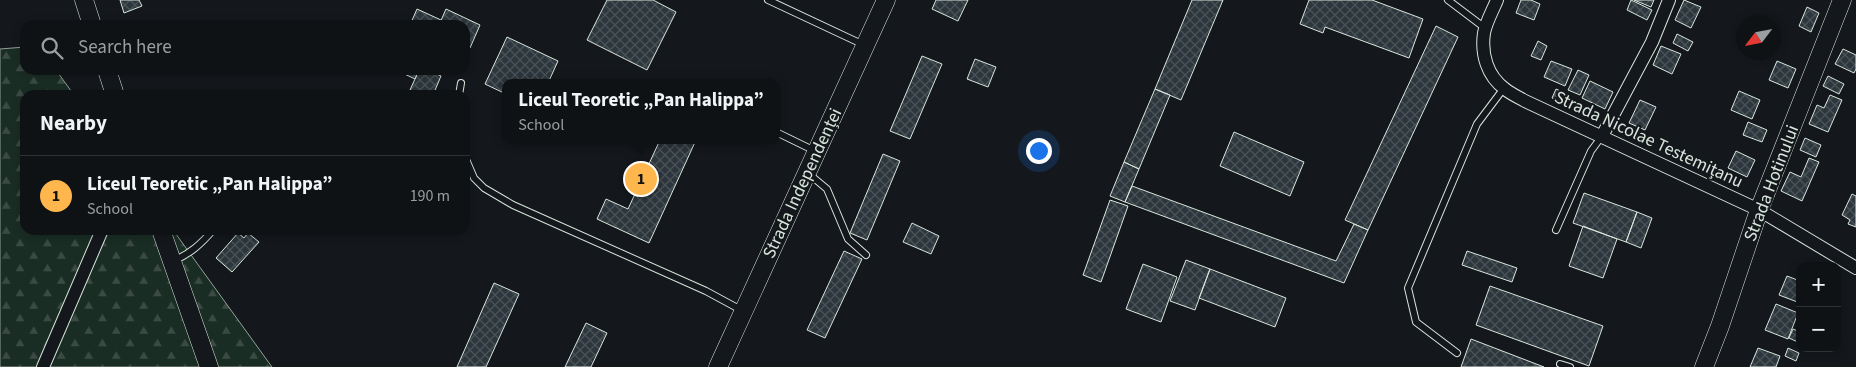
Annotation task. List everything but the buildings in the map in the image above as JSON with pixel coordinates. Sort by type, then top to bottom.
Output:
[{"type":"main road","points":[[84,0],[90,20]]},
{"type":"main road","name":"Strada Independenței","points":[[718,367],[886,0]]},
{"type":"main road","name":"Strada Hotinului","points":[[1704,367],[1759,210],[1842,0]]},
{"type":"main road","points":[[109,75],[113,90]]},
{"type":"main road","points":[[162,235],[209,367]]},
{"type":"street","points":[[1486,28],[1497,0]]},
{"type":"street","points":[[1602,136],[1652,42],[1669,0]]},
{"type":"street","name":"Strada Nicolae Testemițanu","points":[[1486,28],[1484,49],[1486,65],[1493,78],[1504,88],[1525,101],[1759,210],[1856,268]]},
{"type":"street","points":[[43,367],[100,235]]},
{"type":"lane","points":[[768,0],[866,46]]},
{"type":"lane","points":[[1448,0],[1486,28]]},
{"type":"lane","points":[[460,90],[461,83]]},
{"type":"lane","points":[[1456,353],[1416,322],[1408,288],[1477,124],[1504,88]]},
{"type":"lane","points":[[780,134],[817,152]]},
{"type":"lane","points":[[1556,230],[1591,151],[1602,136]]},
{"type":"lane","points":[[470,169],[474,178],[484,188],[513,205],[706,291],[744,311]]},
{"type":"lane","points":[[807,173],[827,189],[848,239],[866,255]]},
{"type":"lane","points":[[172,261],[186,255],[202,243],[209,235]]},
{"type":"lane","points":[[1560,364],[1570,367]]},
{"type":"green space","points":[[20,47],[20,75],[60,75],[70,90],[20,90],[20,235],[177,235],[272,367],[0,367],[0,49]]},
{"type":"place","name":"Liceul Teoretic „Pan Halippa”","points":[[641,179]]}]
